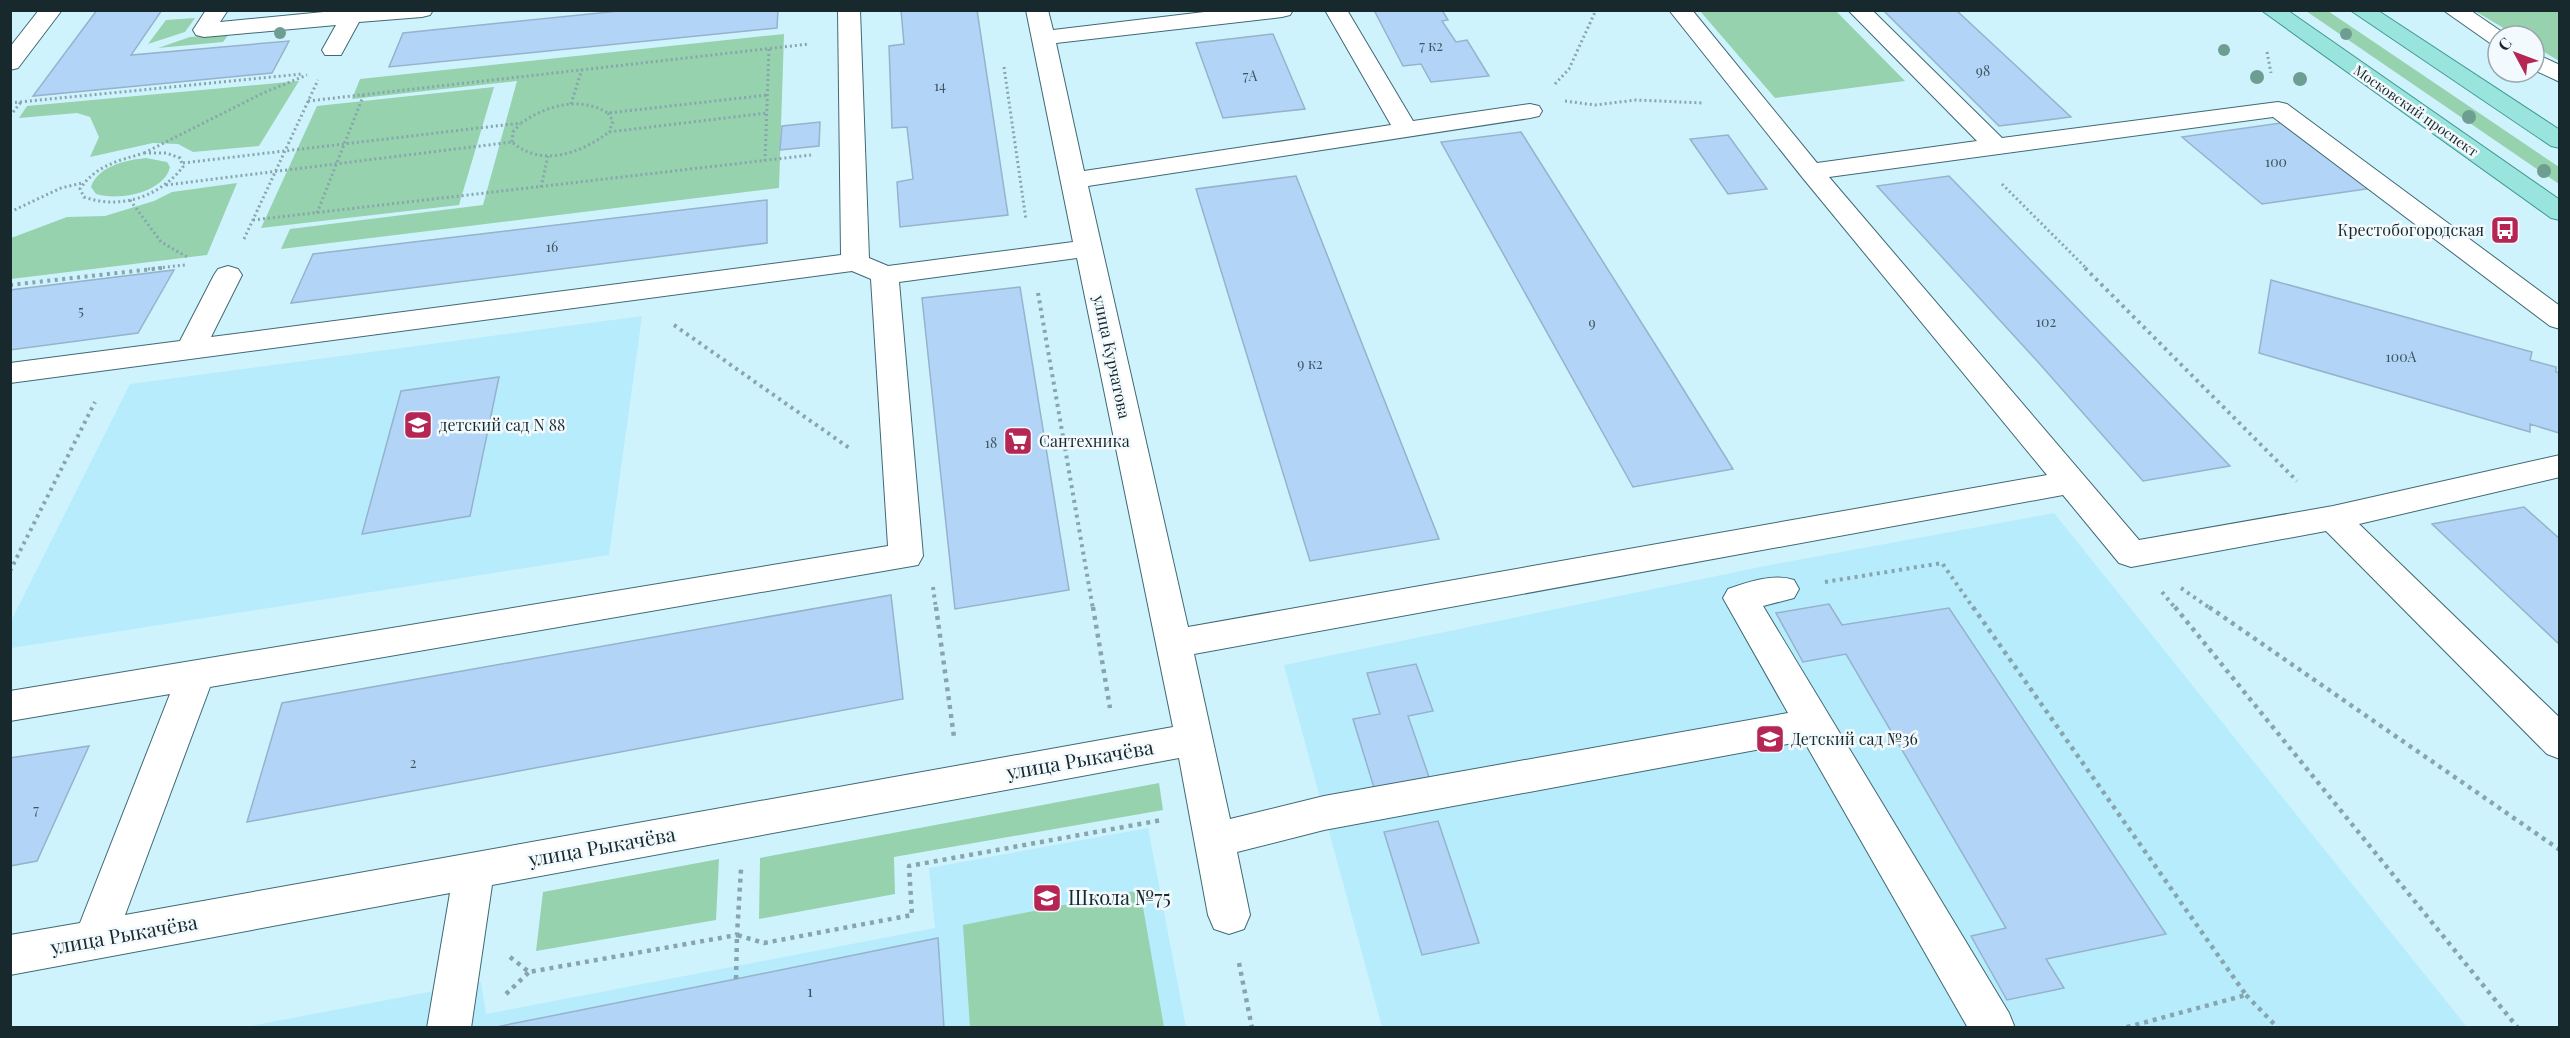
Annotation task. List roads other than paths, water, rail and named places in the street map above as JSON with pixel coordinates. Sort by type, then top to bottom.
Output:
[{"type":"main road","name":"Московский проспект","points":[[2272,10],[2559,212]]},
{"type":"main road","points":[[2361,10],[2559,141]]},
{"type":"street","points":[[10,63],[51,10]]},
{"type":"street","points":[[217,10],[204,30],[422,10]]},
{"type":"street","points":[[849,10],[855,262]]},
{"type":"street","points":[[1040,24],[1282,10]]},
{"type":"street","points":[[1336,10],[1405,128]]},
{"type":"street","points":[[1680,10],[1763,116],[2131,554],[2334,518],[2559,466]]},
{"type":"street","points":[[1859,10],[1996,146]]},
{"type":"street","points":[[2454,10],[2486,30]]},
{"type":"street","points":[[333,50],[351,17]]},
{"type":"street","name":"улица Курчатова","points":[[1040,24],[1194,739],[1229,915]]},
{"type":"street","points":[[2546,67],[2559,75]]},
{"type":"street","points":[[1811,172],[2278,110],[2559,320]]},
{"type":"street","points":[[1074,180],[1405,128],[1530,111]]},
{"type":"street","points":[[10,373],[855,262],[885,276],[1088,248]]},
{"type":"street","points":[[191,348],[221,266]]},
{"type":"street","points":[[10,706],[906,556],[885,276]]},
{"type":"street","points":[[1173,644],[2072,482]]},
{"type":"street","points":[[2334,518],[2559,743]]},
{"type":"street","points":[[1782,589],[1740,598],[1994,1028]]},
{"type":"street","points":[[94,940],[196,675]]},
{"type":"street","points":[[1211,826],[1324,813],[1814,724]]},
{"type":"street","name":"улица Рыкачёва","points":[[10,955],[1194,739]]},
{"type":"street","points":[[449,1028],[474,871]]},
{"type":"place","name":"Крестобогородская","points":[[2505,230]]},
{"type":"place","name":"детский сад N 88","points":[[418,425]]},
{"type":"place","name":"Сантехника","points":[[1018,441]]},
{"type":"place","name":"Детский сад №36","points":[[1770,739]]},
{"type":"place","name":"Школа №75","points":[[1047,898]]}]
